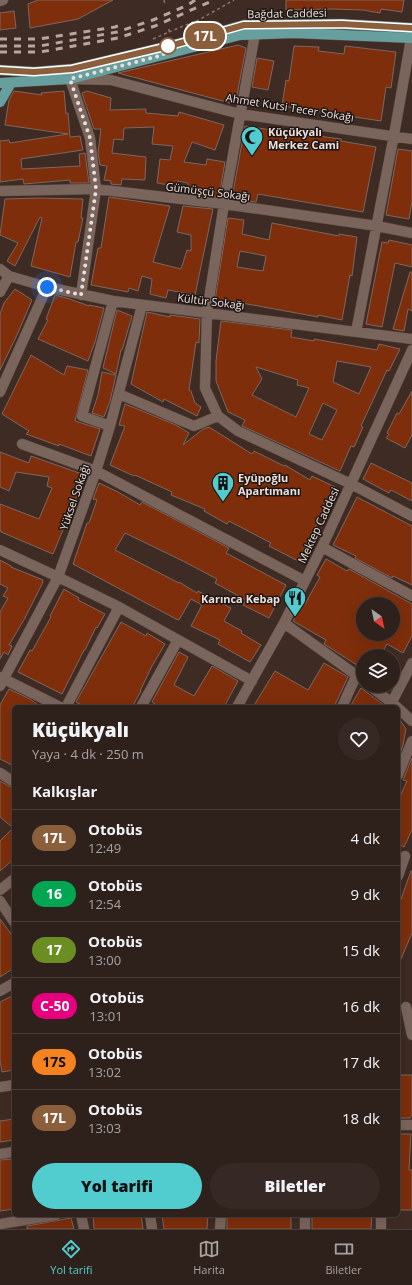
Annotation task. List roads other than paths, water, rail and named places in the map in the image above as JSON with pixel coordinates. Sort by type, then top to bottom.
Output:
[{"type":"main road","name":"Bağdat Caddesi","points":[[0,70],[34,72],[72,69],[177,44],[244,25],[342,24],[412,34]]},
{"type":"main road","name":"Bağdat Caddesi","points":[[0,82],[11,83],[70,79],[240,35],[412,34]]},
{"type":"main road","points":[[0,102],[11,83]]},
{"type":"street","points":[[255,34],[224,204],[208,312],[205,388],[218,416],[238,431],[351,484],[412,516]]},
{"type":"street","points":[[356,332],[412,34]]},
{"type":"street","points":[[70,79],[90,138],[96,189],[81,295]]},
{"type":"street","name":"Ahmet Kutsi Tecer Sokağı","points":[[70,79],[111,80],[240,114],[394,135],[412,139]]},
{"type":"street","name":"Gümüşçü Sokağı","points":[[0,191],[96,189],[224,204],[377,226],[412,233]]},
{"type":"street","points":[[0,269],[9,276],[0,292]]},
{"type":"street","name":"Kültür Sokağı","points":[[9,276],[47,287],[113,301],[412,339]]},
{"type":"street","points":[[0,392],[47,287]]},
{"type":"street","points":[[110,426],[82,416],[113,301]]},
{"type":"street","name":"Yüksel Sokağı","points":[[1,681],[58,577],[96,471],[110,426],[142,305]]},
{"type":"street","name":"Mektep Caddesi","points":[[238,705],[284,623],[305,581],[412,350]]},
{"type":"street","points":[[118,394],[194,426],[218,416]]},
{"type":"street","points":[[22,444],[96,471],[305,581]]},
{"type":"street","points":[[322,546],[412,596]]},
{"type":"street","points":[[0,550],[119,607],[252,681]]},
{"type":"street","points":[[67,705],[119,607]]},
{"type":"street","points":[[284,623],[356,675]]},
{"type":"street","points":[[143,705],[178,640]]},
{"type":"street","points":[[396,705],[412,663]]},
{"type":"street","points":[[1,681],[55,705]]},
{"type":"street","points":[[343,705],[356,684]]},
{"type":"street","points":[[379,693],[395,705]]},
{"type":"street","points":[[400,710],[412,721]]},
{"type":"street","points":[[400,771],[412,741]]},
{"type":"street","points":[[0,773],[12,781]]},
{"type":"street","points":[[400,870],[405,856]]},
{"type":"street","points":[[0,890],[12,881]]},
{"type":"street","points":[[0,901],[12,919]]},
{"type":"street","points":[[0,991],[12,984]]},
{"type":"street","points":[[405,1006],[412,1035]]},
{"type":"street","points":[[0,1087],[12,1085]]},
{"type":"street","points":[[400,1125],[412,1125]]},
{"type":"street","points":[[0,1154],[12,1152]]},
{"type":"street","points":[[0,1224],[44,1217]]},
{"type":"street","points":[[81,1217],[84,1229]]},
{"type":"street","points":[[150,1217],[152,1229]]},
{"type":"street","points":[[220,1229],[221,1217]]},
{"type":"street","points":[[305,1217],[305,1229]]},
{"type":"street","points":[[381,1217],[381,1229]]},
{"type":"railway","points":[[0,46],[40,46],[117,32],[153,20],[188,5],[195,0]]},
{"type":"railway","points":[[0,52],[40,52],[118,38],[155,26],[214,0]]},
{"type":"railway","points":[[0,39],[39,39],[115,27],[123,24]]},
{"type":"place","name":"Küçükyalı Merkez Cami","points":[[252,156]]},
{"type":"place","name":"Eyüpoğlu Apartımanı","points":[[223,502]]},
{"type":"place","name":"Karınca Kebap","points":[[295,618]]}]
